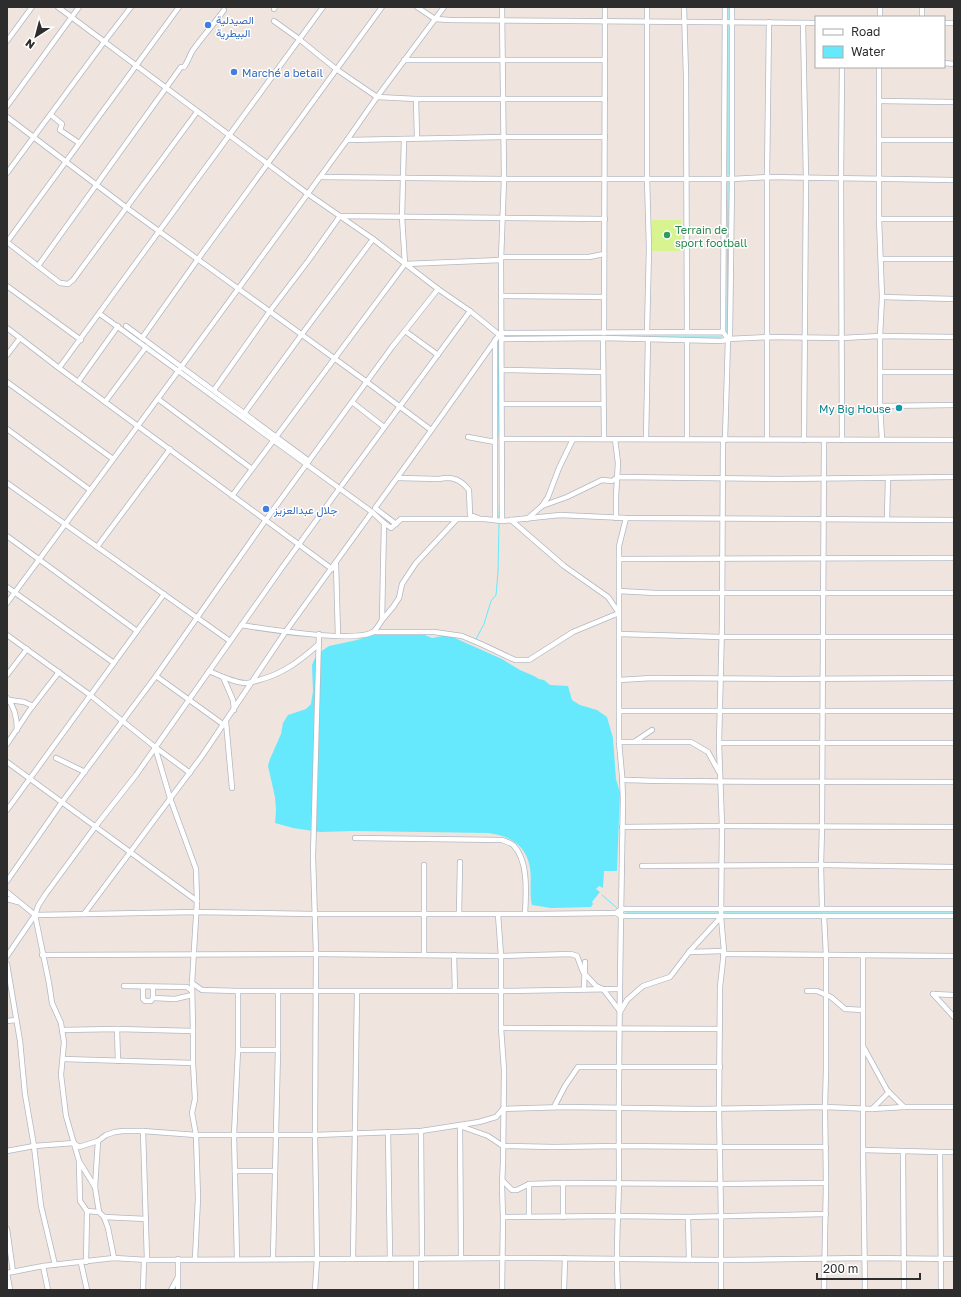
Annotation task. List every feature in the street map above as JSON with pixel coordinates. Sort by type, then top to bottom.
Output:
[{"type":"street","points":[[7,41],[32,7]]},
{"type":"street","points":[[58,7],[308,194],[470,311],[501,336]]},
{"type":"street","points":[[7,106],[79,7]]},
{"type":"street","points":[[7,173],[131,7]]},
{"type":"street","points":[[178,7],[7,242],[60,283],[68,284],[73,280],[197,112]]},
{"type":"street","points":[[59,368],[100,314],[323,7]]},
{"type":"street","points":[[142,338],[382,7]]},
{"type":"street","points":[[417,7],[435,19],[502,22],[815,23]]},
{"type":"street","points":[[7,603],[444,7]]},
{"type":"street","points":[[502,7],[504,179],[501,258],[503,438],[502,521]]},
{"type":"street","points":[[604,439],[602,372],[604,336],[605,219],[605,7]]},
{"type":"street","points":[[647,7],[647,178],[649,248],[647,332]]},
{"type":"street","points":[[684,7],[686,76],[687,332]]},
{"type":"street","points":[[721,1290],[719,1108],[720,987],[723,953],[721,913],[722,826],[719,743],[722,636],[722,479],[728,339],[730,334],[728,22],[725,7]]},
{"type":"street","points":[[728,339],[723,332],[728,179],[728,22],[732,7]]},
{"type":"street","points":[[38,266],[181,67],[184,67],[187,63],[188,57],[224,10]]},
{"type":"street","points":[[274,21],[336,69],[377,97],[503,100],[605,99]]},
{"type":"street","points":[[767,439],[767,177],[769,22]]},
{"type":"street","points":[[803,23],[806,178],[804,440]]},
{"type":"street","points":[[404,60],[606,60]]},
{"type":"street","points":[[842,68],[842,440]]},
{"type":"street","points":[[880,68],[880,219],[882,297],[880,336],[880,406],[882,440]]},
{"type":"street","points":[[416,99],[417,138]]},
{"type":"street","points":[[880,101],[954,102]]},
{"type":"street","points":[[51,115],[62,124],[60,130],[79,143]]},
{"type":"street","points":[[7,117],[127,208],[302,334],[431,430]]},
{"type":"street","points":[[347,140],[404,138],[605,137]]},
{"type":"street","points":[[232,496],[405,264],[402,217],[404,138]]},
{"type":"street","points":[[880,140],[954,140]]},
{"type":"street","points":[[320,177],[404,179],[728,179],[767,177],[954,180]]},
{"type":"street","points":[[340,216],[605,219]]},
{"type":"street","points":[[214,390],[340,216]]},
{"type":"street","points":[[880,219],[954,220]]},
{"type":"street","points":[[243,415],[373,240]]},
{"type":"street","points":[[405,264],[501,258],[589,257],[604,254]]},
{"type":"street","points":[[881,259],[954,259]]},
{"type":"street","points":[[7,286],[80,340]]},
{"type":"street","points":[[7,881],[62,802],[124,721],[265,521],[352,402],[438,289]]},
{"type":"street","points":[[501,296],[604,296]]},
{"type":"street","points":[[882,297],[954,299]]},
{"type":"street","points":[[7,956],[35,915],[38,906],[45,895],[155,747],[299,544],[470,311]]},
{"type":"street","points":[[100,314],[146,347],[214,390],[243,415]]},
{"type":"street","points":[[78,382],[118,326]]},
{"type":"street","points":[[126,326],[180,369],[341,487],[391,528]]},
{"type":"street","points":[[7,328],[265,521],[332,569]]},
{"type":"street","points":[[405,331],[438,355]]},
{"type":"street","points":[[604,336],[647,332],[723,332]]},
{"type":"street","points":[[396,524],[375,508],[416,454],[431,430],[452,403],[495,340],[501,336],[604,336],[722,341],[728,339],[767,337],[954,337]]},
{"type":"street","points":[[7,355],[20,338]]},
{"type":"street","points":[[646,438],[648,339]]},
{"type":"street","points":[[495,340],[495,520]]},
{"type":"street","points":[[687,340],[687,439]]},
{"type":"street","points":[[105,402],[146,347]]},
{"type":"street","points":[[502,370],[602,372]]},
{"type":"street","points":[[880,372],[954,372]]},
{"type":"street","points":[[7,382],[113,459]]},
{"type":"street","points":[[158,399],[252,469]]},
{"type":"street","points":[[352,402],[384,427]]},
{"type":"street","points":[[502,404],[603,404]]},
{"type":"street","points":[[880,406],[954,405]]},
{"type":"street","points":[[7,429],[90,490]]},
{"type":"street","points":[[468,437],[495,442]]},
{"type":"street","points":[[503,438],[954,440]]},
{"type":"street","points":[[527,519],[542,506],[548,497],[573,439]]},
{"type":"street","points":[[615,439],[618,463],[616,518]]},
{"type":"street","points":[[822,909],[824,440]]},
{"type":"street","points":[[97,547],[170,450]]},
{"type":"street","points":[[542,506],[567,497],[602,480],[612,480],[618,478],[722,479],[954,477]]},
{"type":"street","points":[[398,478],[444,478],[461,480],[469,490],[470,515],[482,519]]},
{"type":"street","points":[[887,519],[888,478]]},
{"type":"street","points":[[7,483],[230,640]]},
{"type":"street","points":[[84,914],[190,773],[286,631],[372,512]]},
{"type":"street","points":[[391,528],[401,520],[482,519],[502,521],[560,515],[616,518],[824,518],[954,520]]},
{"type":"street","points":[[618,1290],[619,989],[622,827],[622,780],[619,742],[619,542],[626,518]]},
{"type":"street","points":[[373,632],[399,598],[402,584],[416,563],[456,520]]},
{"type":"street","points":[[511,520],[564,566],[608,597],[619,613]]},
{"type":"street","points":[[382,620],[384,523],[391,528]]},
{"type":"street","points":[[7,536],[39,558],[136,631]]},
{"type":"street","points":[[620,559],[954,558]]},
{"type":"street","points":[[336,563],[338,636]]},
{"type":"street","points":[[7,586],[114,663]]},
{"type":"street","points":[[619,591],[655,593],[954,593]]},
{"type":"street","points":[[7,810],[164,594]]},
{"type":"street","points":[[241,626],[338,636],[359,636],[373,632],[434,632],[462,636],[515,660],[529,660],[573,632],[598,623],[619,613]]},
{"type":"street","points":[[315,1290],[317,1260],[315,1135],[316,954],[313,857],[319,634]]},
{"type":"street","points":[[619,634],[954,637]]},
{"type":"street","points":[[7,635],[90,695],[190,773]]},
{"type":"street","points":[[209,671],[223,677],[246,683],[252,682],[280,674],[303,658],[319,644]]},
{"type":"street","points":[[7,675],[27,649]]},
{"type":"street","points":[[7,744],[59,672]]},
{"type":"street","points":[[156,676],[189,700],[225,723]]},
{"type":"street","points":[[223,677],[233,700],[234,710]]},
{"type":"street","points":[[619,680],[652,678],[954,678]]},
{"type":"street","points":[[8,699],[24,702],[33,706]]},
{"type":"street","points":[[8,699],[17,718],[17,730]]},
{"type":"street","points":[[619,711],[954,711]]},
{"type":"street","points":[[225,723],[232,788]]},
{"type":"street","points":[[634,742],[652,730]]},
{"type":"street","points":[[619,742],[692,742],[708,752],[720,774]]},
{"type":"street","points":[[719,743],[954,743]]},
{"type":"street","points":[[155,747],[170,798],[196,869],[197,901],[192,983],[195,1099],[192,1113],[196,1136],[198,1198],[195,1259]]},
{"type":"street","points":[[56,758],[85,772]]},
{"type":"street","points":[[7,762],[197,901]]},
{"type":"street","points":[[622,780],[721,782],[954,782]]},
{"type":"street","points":[[622,827],[954,827]]},
{"type":"street","points":[[355,838],[502,840],[513,845],[523,860],[526,883],[525,914]]},
{"type":"street","points":[[459,914],[460,862]]},
{"type":"street","points":[[642,866],[821,865],[954,867]]},
{"type":"street","points":[[424,866],[424,955]]},
{"type":"street","points":[[7,892],[35,915],[196,912],[314,914],[616,913],[621,916],[822,909],[954,909]]},
{"type":"street","points":[[7,898],[19,902]]},
{"type":"street","points":[[616,913],[621,909],[824,916],[954,916]]},
{"type":"street","points":[[619,1012],[627,1000],[643,986],[670,977],[721,913]]},
{"type":"street","points":[[498,914],[501,956],[501,1028],[504,1070],[502,1290]]},
{"type":"street","points":[[35,915],[52,1003],[61,1023],[64,1042],[61,1075],[62,1089],[66,1116],[79,1161],[80,1202],[87,1211],[83,1262],[87,1290]]},
{"type":"street","points":[[824,916],[826,955],[826,1214],[824,1290]]},
{"type":"street","points":[[689,952],[954,956]]},
{"type":"street","points":[[42,954],[501,956],[571,954],[577,956],[585,974],[596,986],[603,989],[619,1012]]},
{"type":"street","points":[[454,955],[455,991]]},
{"type":"street","points":[[863,955],[863,1150],[866,1290]]},
{"type":"street","points":[[584,989],[585,962]]},
{"type":"street","points":[[7,964],[16,1020],[25,1094],[34,1146],[41,1206],[55,1264]]},
{"type":"street","points":[[192,983],[202,990],[238,991],[278,990],[357,992],[619,989]]},
{"type":"street","points":[[124,986],[187,987],[192,993]]},
{"type":"street","points":[[143,986],[143,999],[145,1001],[150,1001],[153,998],[175,998],[192,993]]},
{"type":"street","points":[[153,987],[153,998]]},
{"type":"street","points":[[274,1258],[278,990]]},
{"type":"street","points":[[237,1259],[234,1135],[238,1050],[238,991]]},
{"type":"street","points":[[807,991],[817,991],[826,994],[832,997],[845,1009],[863,1010]]},
{"type":"street","points":[[353,1259],[357,992]]},
{"type":"street","points":[[954,995],[933,994],[954,1017]]},
{"type":"street","points":[[7,1021],[16,1020]]},
{"type":"street","points":[[501,1028],[720,1029]]},
{"type":"street","points":[[117,1029],[118,1061]]},
{"type":"street","points":[[62,1030],[193,1030]]},
{"type":"street","points":[[863,1047],[889,1092],[904,1107]]},
{"type":"street","points":[[238,1050],[278,1050]]},
{"type":"street","points":[[63,1059],[193,1063]]},
{"type":"street","points":[[554,1107],[565,1086],[578,1067],[720,1067]]},
{"type":"street","points":[[872,1109],[889,1092]]},
{"type":"street","points":[[503,1108],[825,1107],[872,1109],[904,1107],[954,1107]]},
{"type":"street","points":[[7,1151],[34,1146],[74,1144],[79,1147],[115,1132],[143,1131],[196,1136],[315,1135],[421,1131],[479,1122],[496,1117],[503,1108]]},
{"type":"street","points":[[460,1126],[488,1136],[503,1146],[554,1148],[619,1146],[826,1147]]},
{"type":"street","points":[[460,1126],[461,1258]]},
{"type":"street","points":[[143,1131],[146,1219],[143,1290]]},
{"type":"street","points":[[421,1131],[422,1259]]},
{"type":"street","points":[[388,1132],[390,1259]]},
{"type":"street","points":[[98,1140],[95,1187],[100,1212],[104,1217],[114,1258]]},
{"type":"street","points":[[863,1150],[954,1152]]},
{"type":"street","points":[[903,1152],[904,1290]]},
{"type":"street","points":[[940,1152],[940,1290]]},
{"type":"street","points":[[79,1161],[95,1187]]},
{"type":"street","points":[[235,1171],[275,1171]]},
{"type":"street","points":[[502,1180],[512,1190]]},
{"type":"street","points":[[563,1183],[563,1217]]},
{"type":"street","points":[[502,1198],[506,1192],[517,1190],[529,1184],[826,1183]]},
{"type":"street","points":[[529,1184],[529,1217]]},
{"type":"street","points":[[87,1211],[100,1212]]},
{"type":"street","points":[[503,1218],[618,1216],[721,1217],[826,1214]]},
{"type":"street","points":[[104,1217],[146,1219]]},
{"type":"street","points":[[688,1217],[689,1259]]},
{"type":"street","points":[[7,1230],[13,1272]]},
{"type":"street","points":[[10,1290],[7,1273],[55,1264],[114,1258],[145,1260],[274,1258],[317,1260],[461,1258],[721,1260],[866,1258],[954,1259]]},
{"type":"street","points":[[564,1290],[565,1258]]},
{"type":"street","points":[[178,1259],[178,1290]]},
{"type":"street","points":[[416,1259],[416,1290]]},
{"type":"street","points":[[43,1266],[48,1290]]},
{"type":"street","points":[[171,1290],[178,1277]]},
{"type":"green space","name":"Terrain de sport football","points":[[652,220],[681,220],[681,251],[652,251]]},
{"type":"water","points":[[380,633],[420,633],[432,638],[448,635],[502,659],[520,670],[544,680],[550,685],[568,686],[572,700],[580,705],[597,710],[607,717],[613,738],[616,779],[620,793],[617,871],[604,871],[603,888],[599,886],[596,889],[600,892],[592,902],[593,904],[591,907],[551,908],[532,905],[530,868],[525,853],[520,847],[509,839],[496,834],[354,831],[320,832],[293,828],[275,823],[275,797],[268,766],[281,734],[283,723],[288,715],[306,709],[311,704],[313,691],[312,665],[315,658],[329,646]]},
{"type":"waterway","points":[[728,7],[728,21]]},
{"type":"waterway","points":[[728,24],[728,175]]},
{"type":"waterway","points":[[727,332],[728,182]]},
{"type":"waterway","points":[[110,318],[117,324]]},
{"type":"waterway","points":[[120,326],[179,368]]},
{"type":"waterway","points":[[505,336],[528,337]]},
{"type":"waterway","points":[[651,337],[721,337]]},
{"type":"waterway","points":[[498,343],[499,437]]},
{"type":"waterway","points":[[181,370],[206,388]]},
{"type":"waterway","points":[[499,517],[500,488]]},
{"type":"waterway","points":[[476,639],[484,624],[491,601],[496,595],[499,524]]},
{"type":"waterway","points":[[602,895],[617,908]]},
{"type":"waterway","points":[[626,913],[719,913]]},
{"type":"waterway","points":[[723,913],[954,913]]},
{"type":"place","name":"الصيدلية البيطرية","points":[[208,25]]},
{"type":"place","name":"Marché a betail","points":[[234,72]]},
{"type":"place","name":"Terrain de sport football","points":[[667,235]]},
{"type":"place","name":"My Big House","points":[[899,408]]},
{"type":"place","name":"جلال عبدالعزيز","points":[[266,509]]}]
